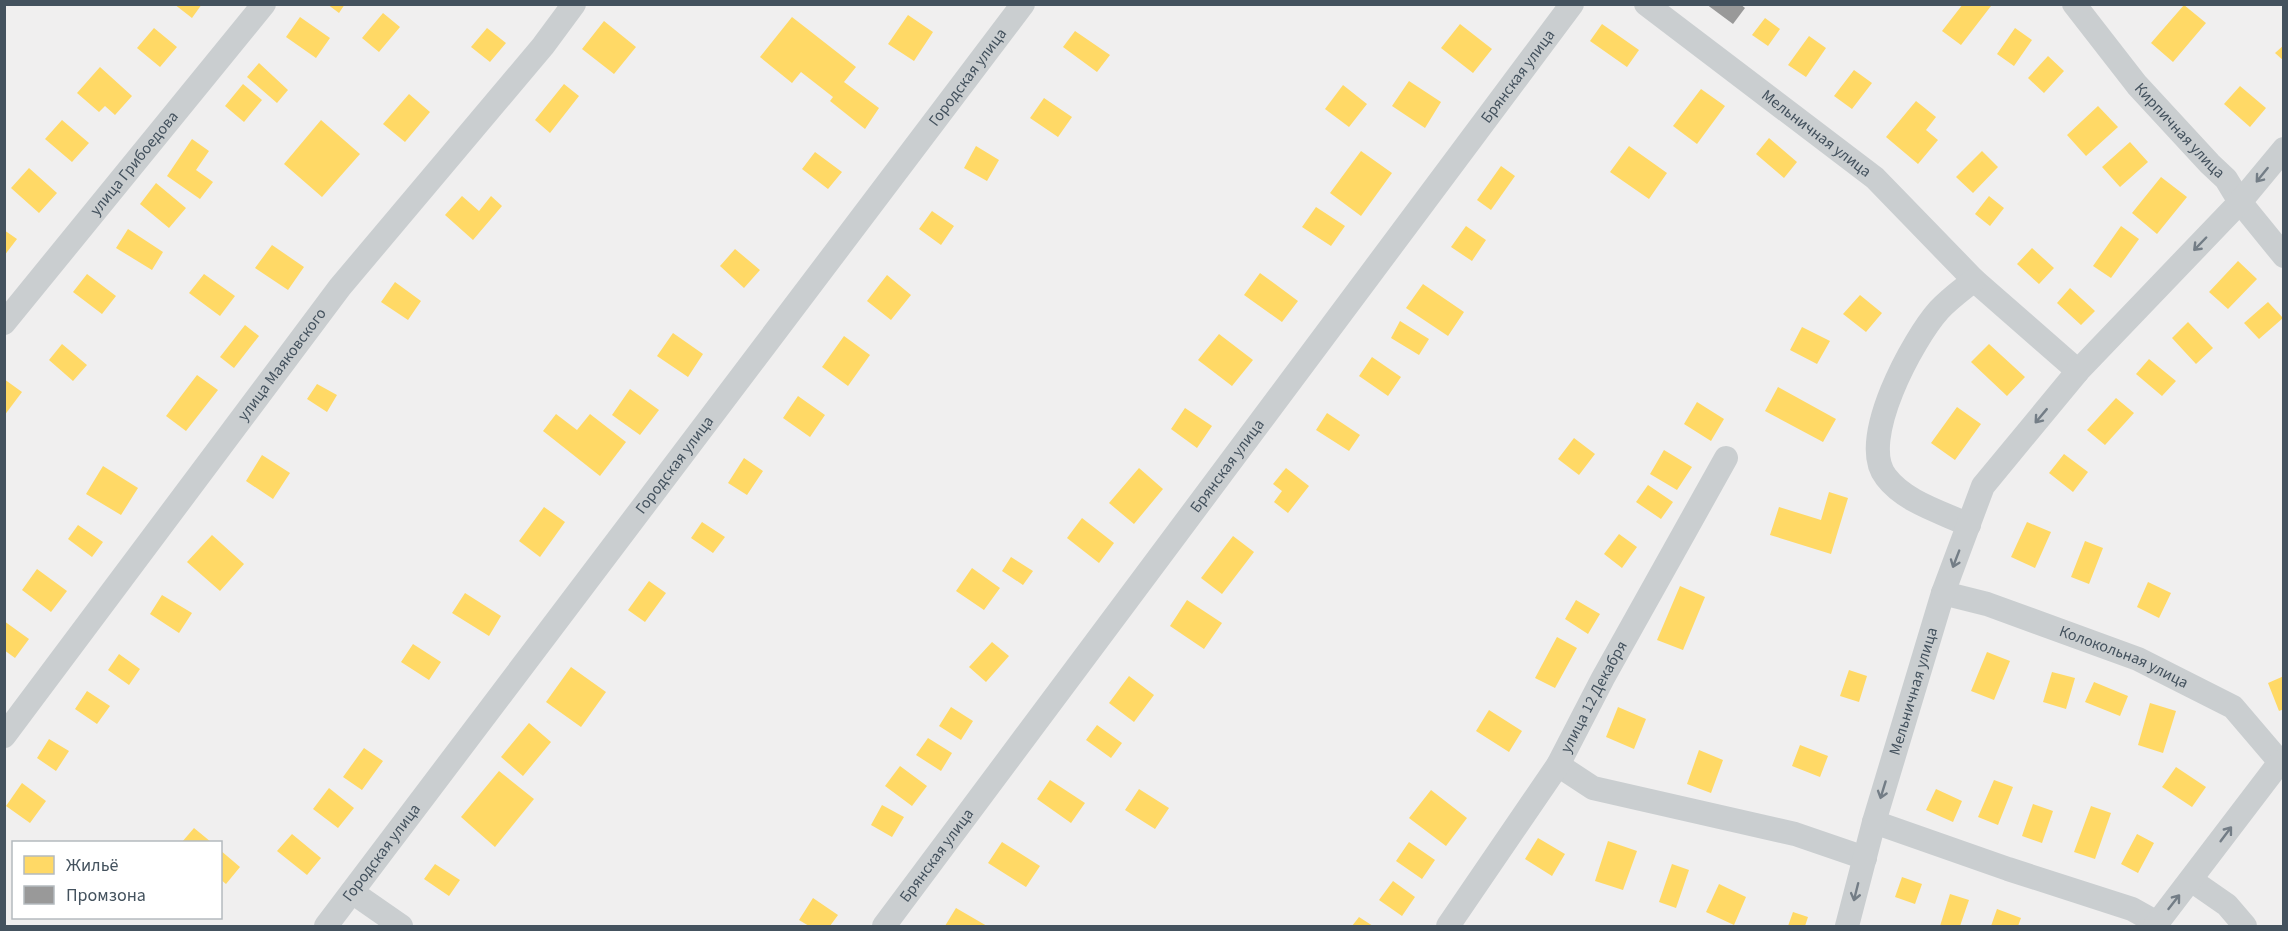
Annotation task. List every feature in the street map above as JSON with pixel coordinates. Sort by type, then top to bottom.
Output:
[{"type":"street","name":"улица Грибоедова","points":[[4,323],[264,4]]},
{"type":"street","name":"улица Маяковского","points":[[4,736],[340,287],[543,46],[574,4]]},
{"type":"street","name":"Городская улица","points":[[326,927],[1023,4]]},
{"type":"street","name":"Брянская улица","points":[[884,927],[1572,4]]},
{"type":"street","name":"Мельничная улица","points":[[1646,4],[1875,178],[1974,279],[2078,371]]},
{"type":"street","name":"Кирпичная улица","points":[[2074,4],[2137,85],[2226,179],[2240,202],[2283,256]]},
{"type":"street","name":"Мельничная улица","points":[[1847,927],[1874,822],[1942,593],[1983,486],[2078,371],[2240,202],[2283,149]]},
{"type":"street","points":[[1969,525],[1919,503],[1896,487],[1884,476],[1878,462],[1878,453],[1885,408],[1909,354],[1939,310],[1974,279]]},
{"type":"street","name":"улица 12 Декабря","points":[[1448,927],[1558,765],[1603,678],[1726,458]]},
{"type":"street","name":"Колокольная улица","points":[[1874,822],[2132,909],[2156,925],[2282,762],[2233,707],[2138,658],[1987,604],[1942,593]]},
{"type":"street","points":[[1558,765],[1593,788],[1795,834],[1864,858]]},
{"type":"street","points":[[2191,880],[2227,905],[2245,927]]},
{"type":"street","points":[[352,892],[401,927]]},
{"type":"building: Жильё","points":[[174,4],[202,4],[192,18]]},
{"type":"building: Жильё","points":[[327,4],[345,4],[339,13]]},
{"type":"building: Жильё","points":[[1963,4],[1991,6],[1961,45],[1942,31]]},
{"type":"building: Жильё","points":[[2184,5],[2206,23],[2173,62],[2151,43]]},
{"type":"building: Жильё","points":[[383,13],[400,27],[379,52],[362,38]]},
{"type":"building: Жильё","points":[[908,15],[933,32],[914,61],[888,44]]},
{"type":"building: Жильё","points":[[300,17],[330,38],[316,58],[286,37]]},
{"type":"building: Жильё","points":[[792,17],[856,67],[844,82],[879,108],[865,129],[830,101],[833,97],[801,72],[792,83],[760,57]]},
{"type":"building: Жильё","points":[[1765,18],[1780,29],[1768,46],[1752,35]]},
{"type":"building: Жильё","points":[[604,21],[636,47],[614,74],[582,49]]},
{"type":"building: Жильё","points":[[1460,24],[1492,49],[1473,73],[1441,48]]},
{"type":"building: Жильё","points":[[1602,24],[1639,50],[1627,67],[1590,41]]},
{"type":"building: Жильё","points":[[154,28],[177,47],[160,67],[137,48]]},
{"type":"building: Жильё","points":[[487,28],[506,43],[490,62],[471,47]]},
{"type":"building: Жильё","points":[[2015,28],[2032,40],[2014,66],[1997,54]]},
{"type":"building: Жильё","points":[[1075,31],[1110,55],[1097,72],[1063,47]]},
{"type":"building: Жильё","points":[[1809,36],[1826,48],[1806,77],[1788,65]]},
{"type":"building: Жильё","points":[[2284,45],[2284,61],[2275,53]]},
{"type":"building: Жильё","points":[[2048,56],[2064,71],[2044,93],[2028,78]]},
{"type":"building: Жильё","points":[[259,63],[288,90],[277,103],[247,77]]},
{"type":"building: Жильё","points":[[100,67],[132,96],[115,115],[105,106],[99,112],[77,93]]},
{"type":"building: Жильё","points":[[1854,70],[1872,83],[1852,109],[1834,96]]},
{"type":"building: Жильё","points":[[1409,81],[1441,102],[1425,128],[1392,106]]},
{"type":"building: Жильё","points":[[243,84],[262,100],[244,122],[225,106]]},
{"type":"building: Жильё","points":[[564,84],[579,96],[550,133],[535,120]]},
{"type":"building: Жильё","points":[[1343,85],[1367,104],[1349,127],[1325,109]]},
{"type":"building: Жильё","points":[[2240,86],[2266,108],[2250,127],[2224,104]]},
{"type":"building: Жильё","points":[[1701,89],[1725,106],[1697,144],[1673,126]]},
{"type":"building: Жильё","points":[[409,94],[430,112],[405,142],[383,124]]},
{"type":"building: Жильё","points":[[1044,98],[1072,117],[1058,137],[1030,118]]},
{"type":"building: Жильё","points":[[1916,101],[1936,117],[1926,130],[1938,140],[1918,164],[1886,137]]},
{"type":"building: Жильё","points":[[2098,106],[2118,127],[2086,156],[2067,135]]},
{"type":"building: Жильё","points":[[62,120],[89,143],[72,162],[45,139]]},
{"type":"building: Жильё","points":[[321,120],[360,154],[322,197],[284,164]]},
{"type":"building: Жильё","points":[[1769,138],[1797,162],[1784,178],[1756,154]]},
{"type":"building: Жильё","points":[[192,139],[209,151],[196,170],[213,182],[200,199],[167,176]]},
{"type":"building: Жильё","points":[[2130,142],[2148,162],[2120,187],[2102,167]]},
{"type":"building: Жильё","points":[[976,146],[999,160],[987,181],[964,168]]},
{"type":"building: Жильё","points":[[1629,146],[1667,173],[1649,199],[1610,172]]},
{"type":"building: Жильё","points":[[1361,151],[1392,173],[1361,216],[1330,193]]},
{"type":"building: Жильё","points":[[1982,151],[1998,167],[1973,193],[1956,177]]},
{"type":"building: Жильё","points":[[815,152],[842,172],[828,189],[802,169]]},
{"type":"building: Жильё","points":[[1501,166],[1515,176],[1491,210],[1477,200]]},
{"type":"building: Жильё","points":[[29,168],[57,193],[39,213],[11,188]]},
{"type":"building: Жильё","points":[[2161,177],[2187,197],[2157,234],[2132,213]]},
{"type":"building: Жильё","points":[[156,183],[186,208],[169,228],[140,204]]},
{"type":"building: Жильё","points":[[462,196],[479,211],[491,196],[502,206],[473,240],[445,215]]},
{"type":"building: Жильё","points":[[1989,196],[2004,208],[1990,226],[1975,214]]},
{"type":"building: Жильё","points":[[1316,207],[1345,226],[1331,246],[1302,227]]},
{"type":"building: Жильё","points":[[932,211],[954,226],[941,245],[919,229]]},
{"type":"building: Жильё","points":[[1466,226],[1486,240],[1472,261],[1451,247]]},
{"type":"building: Жильё","points":[[2121,226],[2139,239],[2111,278],[2093,266]]},
{"type":"building: Жильё","points":[[128,229],[163,252],[152,270],[116,248]]},
{"type":"building: Жильё","points":[[4,230],[17,239],[4,256]]},
{"type":"building: Жильё","points":[[272,245],[304,267],[288,290],[255,268]]},
{"type":"building: Жильё","points":[[2032,248],[2054,268],[2039,284],[2017,264]]},
{"type":"building: Жильё","points":[[735,249],[760,270],[744,288],[720,266]]},
{"type":"building: Жильё","points":[[2238,261],[2257,279],[2228,309],[2209,292]]},
{"type":"building: Жильё","points":[[1260,273],[1298,301],[1282,322],[1244,295]]},
{"type":"building: Жильё","points":[[87,274],[116,296],[102,314],[73,292]]},
{"type":"building: Жильё","points":[[204,274],[235,296],[220,316],[189,293]]},
{"type":"building: Жильё","points":[[887,275],[911,295],[891,320],[867,301]]},
{"type":"building: Жильё","points":[[395,282],[421,301],[408,320],[381,302]]},
{"type":"building: Жильё","points":[[1423,284],[1464,312],[1448,336],[1406,308]]},
{"type":"building: Жильё","points":[[2070,288],[2095,311],[2081,325],[2057,303]]},
{"type":"building: Жильё","points":[[1860,295],[1882,313],[1866,332],[1843,314]]},
{"type":"building: Жильё","points":[[2268,302],[2283,318],[2259,339],[2244,323]]},
{"type":"building: Жильё","points":[[1400,321],[1429,339],[1419,355],[1391,338]]},
{"type":"building: Жильё","points":[[2188,322],[2213,348],[2196,364],[2172,338]]},
{"type":"building: Жильё","points":[[245,325],[259,336],[234,368],[220,357]]},
{"type":"building: Жильё","points":[[1802,327],[1830,341],[1817,364],[1790,350]]},
{"type":"building: Жильё","points":[[673,333],[703,354],[688,377],[657,356]]},
{"type":"building: Жильё","points":[[1219,334],[1253,360],[1232,386],[1198,360]]},
{"type":"building: Жильё","points":[[844,336],[870,355],[848,386],[822,367]]},
{"type":"building: Жильё","points":[[62,344],[87,365],[73,381],[49,360]]},
{"type":"building: Жильё","points":[[1989,344],[2025,377],[2007,396],[1971,362]]},
{"type":"building: Жильё","points":[[1372,357],[1401,377],[1388,396],[1359,376]]},
{"type":"building: Жильё","points":[[2149,359],[2176,381],[2162,396],[2136,374]]},
{"type":"building: Жильё","points":[[197,375],[218,390],[186,431],[166,416]]},
{"type":"building: Жильё","points":[[4,379],[22,392],[4,416]]},
{"type":"building: Жильё","points":[[317,384],[337,395],[327,412],[307,399]]},
{"type":"building: Жильё","points":[[1778,387],[1836,419],[1823,442],[1765,411]]},
{"type":"building: Жильё","points":[[630,389],[659,410],[640,435],[612,415]]},
{"type":"building: Жильё","points":[[798,396],[825,415],[810,437],[783,418]]},
{"type":"building: Жильё","points":[[2116,398],[2134,413],[2105,445],[2087,430]]},
{"type":"building: Жильё","points":[[1697,402],[1724,419],[1711,441],[1684,424]]},
{"type":"building: Жильё","points":[[1957,407],[1981,424],[1955,460],[1931,443]]},
{"type":"building: Жильё","points":[[1185,408],[1212,426],[1197,448],[1171,429]]},
{"type":"building: Жильё","points":[[1327,413],[1360,435],[1349,451],[1316,430]]},
{"type":"building: Жильё","points":[[556,414],[577,430],[590,414],[626,442],[600,476],[543,431]]},
{"type":"building: Жильё","points":[[1574,438],[1595,454],[1579,475],[1558,459]]},
{"type":"building: Жильё","points":[[1664,450],[1692,467],[1677,490],[1650,474]]},
{"type":"building: Жильё","points":[[2064,454],[2088,472],[2073,492],[2049,473]]},
{"type":"building: Жильё","points":[[262,455],[290,473],[273,499],[246,481]]},
{"type":"building: Жильё","points":[[744,458],[763,471],[747,495],[728,483]]},
{"type":"building: Жильё","points":[[103,466],[138,488],[121,515],[86,494]]},
{"type":"building: Жильё","points":[[1139,468],[1163,489],[1134,524],[1109,503]]},
{"type":"building: Жильё","points":[[1286,468],[1309,486],[1288,513],[1274,502],[1282,491],[1273,484]]},
{"type":"building: Жильё","points":[[1648,485],[1673,502],[1661,519],[1636,502]]},
{"type":"building: Жильё","points":[[1829,492],[1848,498],[1831,554],[1770,535],[1779,507],[1821,520]]},
{"type":"building: Жильё","points":[[544,507],[565,522],[540,557],[519,541]]},
{"type":"building: Жильё","points":[[1082,518],[1114,543],[1099,563],[1067,538]]},
{"type":"building: Жильё","points":[[702,522],[725,537],[713,553],[691,538]]},
{"type":"building: Жильё","points":[[2027,522],[2051,532],[2035,568],[2011,557]]},
{"type":"building: Жильё","points":[[78,525],[103,542],[92,557],[68,539]]},
{"type":"building: Жильё","points":[[1619,534],[1637,547],[1622,568],[1604,554]]},
{"type":"building: Жильё","points":[[212,535],[244,564],[220,591],[187,562]]},
{"type":"building: Жильё","points":[[1233,536],[1254,552],[1222,594],[1201,578]]},
{"type":"building: Жильё","points":[[2085,541],[2103,548],[2089,584],[2071,577]]},
{"type":"building: Жильё","points":[[1011,557],[1033,571],[1023,585],[1002,571]]},
{"type":"building: Жильё","points":[[972,568],[1000,588],[984,610],[956,591]]},
{"type":"building: Жильё","points":[[37,569],[67,591],[51,612],[22,590]]},
{"type":"building: Жильё","points":[[649,581],[666,593],[645,622],[628,610]]},
{"type":"building: Жильё","points":[[2148,582],[2171,593],[2159,618],[2137,607]]},
{"type":"building: Жильё","points":[[1680,586],[1705,597],[1683,650],[1657,640]]},
{"type":"building: Жильё","points":[[465,593],[501,616],[489,636],[452,613]]},
{"type":"building: Жильё","points":[[162,595],[192,613],[179,633],[150,614]]},
{"type":"building: Жильё","points":[[1187,600],[1222,623],[1204,649],[1170,626]]},
{"type":"building: Жильё","points":[[1576,600],[1600,614],[1588,634],[1565,619]]},
{"type":"building: Жильё","points":[[4,621],[29,639],[15,658],[4,650]]},
{"type":"building: Жильё","points":[[1557,637],[1577,648],[1555,688],[1535,678]]},
{"type":"building: Жильё","points":[[992,642],[1009,656],[986,682],[969,667]]},
{"type":"building: Жильё","points":[[413,644],[441,662],[429,680],[401,662]]},
{"type":"building: Жильё","points":[[1987,652],[2010,661],[1994,700],[1971,691]]},
{"type":"building: Жильё","points":[[119,654],[140,669],[129,685],[108,670]]},
{"type":"building: Жильё","points":[[571,667],[606,692],[581,727],[546,702]]},
{"type":"building: Жильё","points":[[1849,670],[1867,676],[1859,702],[1840,696]]},
{"type":"building: Жильё","points":[[2052,672],[2075,678],[2066,709],[2043,702]]},
{"type":"building: Жильё","points":[[1129,676],[1154,695],[1134,722],[1109,703]]},
{"type":"building: Жильё","points":[[2284,676],[2284,709],[2279,711],[2268,683]]},
{"type":"building: Жильё","points":[[2094,682],[2128,696],[2120,716],[2085,702]]},
{"type":"building: Жильё","points":[[87,691],[110,706],[97,724],[75,709]]},
{"type":"building: Жильё","points":[[2150,703],[2176,711],[2163,753],[2138,745]]},
{"type":"building: Жильё","points":[[951,707],[973,721],[961,740],[939,726]]},
{"type":"building: Жильё","points":[[1618,707],[1646,719],[1634,749],[1606,737]]},
{"type":"building: Жильё","points":[[1489,710],[1522,731],[1509,752],[1476,731]]},
{"type":"building: Жильё","points":[[529,723],[551,742],[523,776],[501,757]]},
{"type":"building: Жильё","points":[[1097,725],[1122,743],[1111,758],[1086,740]]},
{"type":"building: Жильё","points":[[928,738],[952,753],[941,771],[916,755]]},
{"type":"building: Жильё","points":[[49,739],[69,751],[56,771],[37,758]]},
{"type":"building: Жильё","points":[[1800,745],[1828,756],[1820,777],[1792,766]]},
{"type":"building: Жильё","points":[[364,748],[383,761],[362,790],[343,777]]},
{"type":"building: Жильё","points":[[1699,750],[1723,760],[1711,793],[1687,784]]},
{"type":"building: Жильё","points":[[900,766],[927,786],[912,806],[885,786]]},
{"type":"building: Жильё","points":[[2176,767],[2206,787],[2192,807],[2162,787]]},
{"type":"building: Жильё","points":[[499,771],[534,799],[495,847],[461,817]]},
{"type":"building: Жильё","points":[[1050,780],[1085,803],[1071,823],[1037,799]]},
{"type":"building: Жильё","points":[[1994,780],[2013,787],[1998,825],[1978,817]]},
{"type":"building: Жильё","points":[[22,783],[46,801],[30,823],[6,806]]},
{"type":"building: Жильё","points":[[329,788],[354,808],[338,828],[313,809]]},
{"type":"building: Жильё","points":[[1139,789],[1169,808],[1155,829],[1125,810]]},
{"type":"building: Жильё","points":[[1936,789],[1962,801],[1953,822],[1926,810]]},
{"type":"building: Жильё","points":[[1431,790],[1467,818],[1446,846],[1409,818]]},
{"type":"building: Жильё","points":[[2033,804],[2053,811],[2042,843],[2022,836]]},
{"type":"building: Жильё","points":[[882,805],[904,817],[892,837],[871,825]]},
{"type":"building: Жильё","points":[[2091,806],[2111,813],[2095,859],[2074,852]]},
{"type":"building: Жильё","points":[[194,828],[210,841],[183,841]]},
{"type":"building: Жильё","points":[[292,834],[321,858],[307,875],[277,851]]},
{"type":"building: Жильё","points":[[2137,834],[2154,843],[2138,873],[2121,864]]},
{"type":"building: Жильё","points":[[1538,838],[1565,854],[1552,876],[1525,859]]},
{"type":"building: Жильё","points":[[1608,841],[1637,851],[1623,890],[1595,881]]},
{"type":"building: Жильё","points":[[1002,842],[1040,866],[1026,887],[988,863]]},
{"type":"building: Жильё","points":[[1409,842],[1435,860],[1422,879],[1396,861]]},
{"type":"building: Жильё","points":[[222,852],[240,867],[226,884],[222,881]]},
{"type":"building: Жильё","points":[[435,864],[460,880],[449,896],[424,879]]},
{"type":"building: Жильё","points":[[1672,864],[1689,870],[1676,908],[1659,902]]},
{"type":"building: Жильё","points":[[1902,877],[1922,884],[1915,904],[1895,897]]},
{"type":"building: Жильё","points":[[1393,881],[1415,897],[1402,916],[1379,900]]},
{"type":"building: Жильё","points":[[1719,884],[1746,897],[1734,925],[1706,912]]},
{"type":"building: Жильё","points":[[1950,894],[1969,900],[1960,926],[1940,926]]},
{"type":"building: Жильё","points":[[813,898],[838,915],[830,926],[809,926],[799,920]]},
{"type":"building: Жильё","points":[[956,908],[987,926],[945,926]]},
{"type":"building: Жильё","points":[[1997,909],[2021,918],[2018,926],[1991,926]]},
{"type":"building: Жильё","points":[[1793,912],[1808,917],[1805,926],[1788,926]]},
{"type":"building: Жильё","points":[[1359,917],[1373,926],[1352,926]]},
{"type":"building: Промзона","points":[[1706,4],[1740,4],[1745,8],[1733,24]]}]
